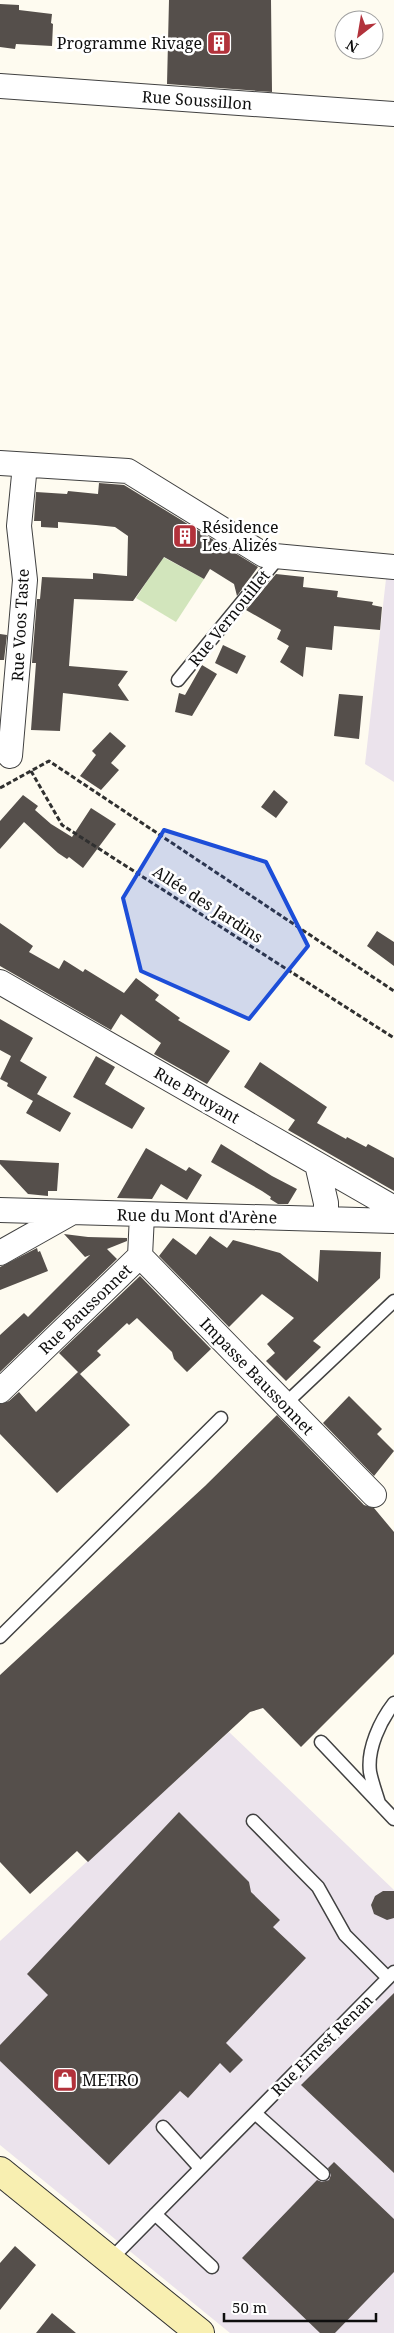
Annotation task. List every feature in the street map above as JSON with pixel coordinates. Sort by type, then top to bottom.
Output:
[{"type":"street","name":"Rue Soussillon","points":[[0,86],[394,114]]},
{"type":"street","name":"Rue Vernouillet","points":[[0,463],[128,471],[264,555],[394,568]]},
{"type":"street","name":"Rue Voos Taste","points":[[10,756],[26,580],[19,526],[25,465]]},
{"type":"street","name":"Rue Bruyant","points":[[0,982],[394,1208]]},
{"type":"street","points":[[317,1164],[326,1203],[326,1219]]},
{"type":"street","name":"Rue du Mont d'Arène","points":[[0,1210],[394,1221]]},
{"type":"street","points":[[0,1253],[71,1213]]},
{"type":"street","name":"Rue Baussonnet","points":[[0,1391],[140,1256],[142,1215]]},
{"type":"street","name":"Impasse Baussonnet","points":[[140,1256],[374,1495]]},
{"type":"street","points":[[0,2171],[200,2333]]},
{"type":"lane","name":"Rue Vernouillet","points":[[178,680],[280,557]]},
{"type":"lane","points":[[285,1404],[394,1301]]},
{"type":"lane","points":[[0,1637],[220,1418]]},
{"type":"lane","points":[[379,1803],[370,1771],[373,1744],[387,1712],[394,1703]]},
{"type":"lane","points":[[321,1742],[394,1819]]},
{"type":"lane","name":"Rue Ernest Renan","points":[[110,2260],[391,1975],[345,1935],[318,1888],[253,1821]]},
{"type":"lane","points":[[255,2112],[323,2174]]},
{"type":"lane","points":[[163,2127],[200,2168]]},
{"type":"lane","points":[[155,2214],[212,2267]]},
{"type":"path","name":"Allée des Jardins","points":[[0,788],[49,761],[394,991]]},
{"type":"path","name":"Allée des Jardins","points":[[31,771],[62,825],[394,1038]]},
{"type":"highlighted area","points":[[164,830],[266,862],[308,946],[249,1019],[141,971],[123,898]]},
{"type":"shaded area","points":[[386,579],[394,580],[394,782],[365,764]]},
{"type":"shaded area","points":[[229,1732],[394,1890],[394,2333],[230,2333],[0,2145],[0,1941]]},
{"type":"green space","points":[[163,557],[204,579],[176,622],[136,598]]},
{"type":"building","name":"Programme Rivage","points":[[169,0],[271,0],[272,92],[167,84]]},
{"type":"building","points":[[0,4],[19,5],[19,10],[52,14],[52,46],[16,44],[15,49],[0,47]]},
{"type":"building","points":[[99,483],[124,485],[258,567],[237,596],[234,584],[210,569],[204,579],[164,557],[133,601],[74,599],[69,666],[128,671],[118,685],[129,701],[63,693],[60,731],[31,730],[36,663],[32,663],[37,599],[40,599],[42,577],[93,579],[93,573],[127,576],[128,536],[115,527],[96,525],[58,522],[58,528],[41,527],[41,521],[34,521],[36,492],[67,494],[68,491],[98,494]]},
{"type":"building","points":[[276,574],[304,577],[303,587],[338,591],[337,597],[373,602],[372,605],[382,607],[380,630],[334,626],[332,650],[306,647],[303,677],[280,662],[289,646],[277,639],[281,630],[246,610]]},
{"type":"building","points":[[0,634],[7,635],[4,660],[0,660]]},
{"type":"building","points":[[223,645],[246,656],[237,674],[215,663]]},
{"type":"building","points":[[202,665],[217,674],[192,716],[175,712],[179,693],[185,695]]},
{"type":"building","points":[[339,694],[363,696],[359,739],[334,736]]},
{"type":"building","points":[[110,732],[126,746],[111,763],[119,770],[101,790],[80,776],[96,755],[92,751]]},
{"type":"building","points":[[274,790],[288,802],[276,818],[261,807]]},
{"type":"building","points":[[23,795],[38,806],[35,810],[51,824],[72,837],[91,808],[116,824],[83,868],[69,857],[67,859],[58,853],[24,822],[0,849],[0,821]]},
{"type":"building","points":[[0,923],[33,946],[29,952],[59,969],[64,960],[83,972],[85,969],[124,993],[136,978],[159,995],[155,1000],[180,1018],[178,1020],[230,1051],[207,1084],[154,1054],[161,1043],[121,1014],[111,1030],[0,966]]},
{"type":"building","points":[[377,931],[394,942],[394,966],[367,946]]},
{"type":"building","points":[[0,1019],[33,1038],[20,1061],[47,1077],[33,1101],[7,1086],[8,1083],[0,1079],[11,1056],[0,1050]]},
{"type":"building","points":[[96,1056],[115,1067],[105,1084],[145,1108],[132,1129],[73,1097]]},
{"type":"building","points":[[260,1062],[327,1107],[317,1123],[346,1139],[347,1137],[366,1147],[368,1144],[394,1158],[394,1191],[288,1130],[295,1120],[244,1087]]},
{"type":"building","points":[[37,1094],[71,1113],[60,1132],[26,1113]]},
{"type":"building","points":[[221,1144],[272,1176],[297,1189],[288,1204],[278,1204],[262,1191],[211,1162]]},
{"type":"building","points":[[146,1148],[186,1171],[189,1167],[202,1175],[187,1200],[161,1184],[152,1199],[117,1198]]},
{"type":"building","points":[[0,1160],[59,1163],[57,1191],[48,1191],[48,1196],[28,1194],[0,1164]]},
{"type":"building","points":[[64,1234],[127,1238],[127,1241],[107,1249],[117,1259],[0,1372],[0,1335],[24,1313],[28,1317],[90,1255],[85,1257]]},
{"type":"building","points":[[210,1236],[227,1248],[233,1240],[280,1253],[318,1282],[320,1250],[381,1252],[380,1278],[313,1341],[321,1347],[286,1381],[266,1361],[275,1353],[267,1344],[294,1318],[262,1294],[229,1327],[159,1256],[173,1238],[196,1255]]},
{"type":"building","points":[[37,1248],[48,1271],[0,1290],[0,1267]]},
{"type":"building","points":[[140,1276],[211,1349],[187,1372],[174,1359],[172,1352],[137,1318],[129,1325],[127,1323],[97,1351],[101,1355],[80,1374],[59,1353]]},
{"type":"building","points":[[78,1372],[130,1425],[57,1493],[0,1434],[0,1404],[9,1401],[19,1392],[36,1412]]},
{"type":"building","points":[[349,1396],[382,1429],[377,1434],[394,1451],[374,1476],[323,1423]]},
{"type":"building","points":[[277,1415],[364,1505],[374,1508],[394,1532],[394,1654],[301,1747],[263,1708],[250,1712],[88,1862],[77,1851],[30,1894],[0,1862],[0,1675],[205,1486]]},
{"type":"building","points":[[179,1812],[249,1882],[251,1892],[280,1920],[273,1927],[306,1958],[226,2043],[243,2060],[230,2073],[220,2063],[188,2098],[180,2091],[109,2165],[0,2061],[0,2045],[48,1995],[27,1974]]},
{"type":"building","points":[[383,1891],[394,1891],[394,1918],[387,1920],[374,1914],[371,1905],[375,1896]]},
{"type":"building","points":[[394,1993],[394,2173],[301,2085]]},
{"type":"building","points":[[334,2162],[394,2219],[394,2272],[335,2333],[320,2333],[242,2258],[317,2180],[322,2182],[329,2180],[331,2175],[328,2168]]},
{"type":"building","points":[[15,2246],[36,2265],[0,2310],[0,2263]]},
{"type":"building","points":[[52,2313],[76,2333],[36,2333]]},
{"type":"place","name":"Programme Rivage","points":[[219,43]]},
{"type":"place","name":"Résidence Les Alizés","points":[[185,536]]},
{"type":"place","name":"METRO","points":[[65,2080]]}]
